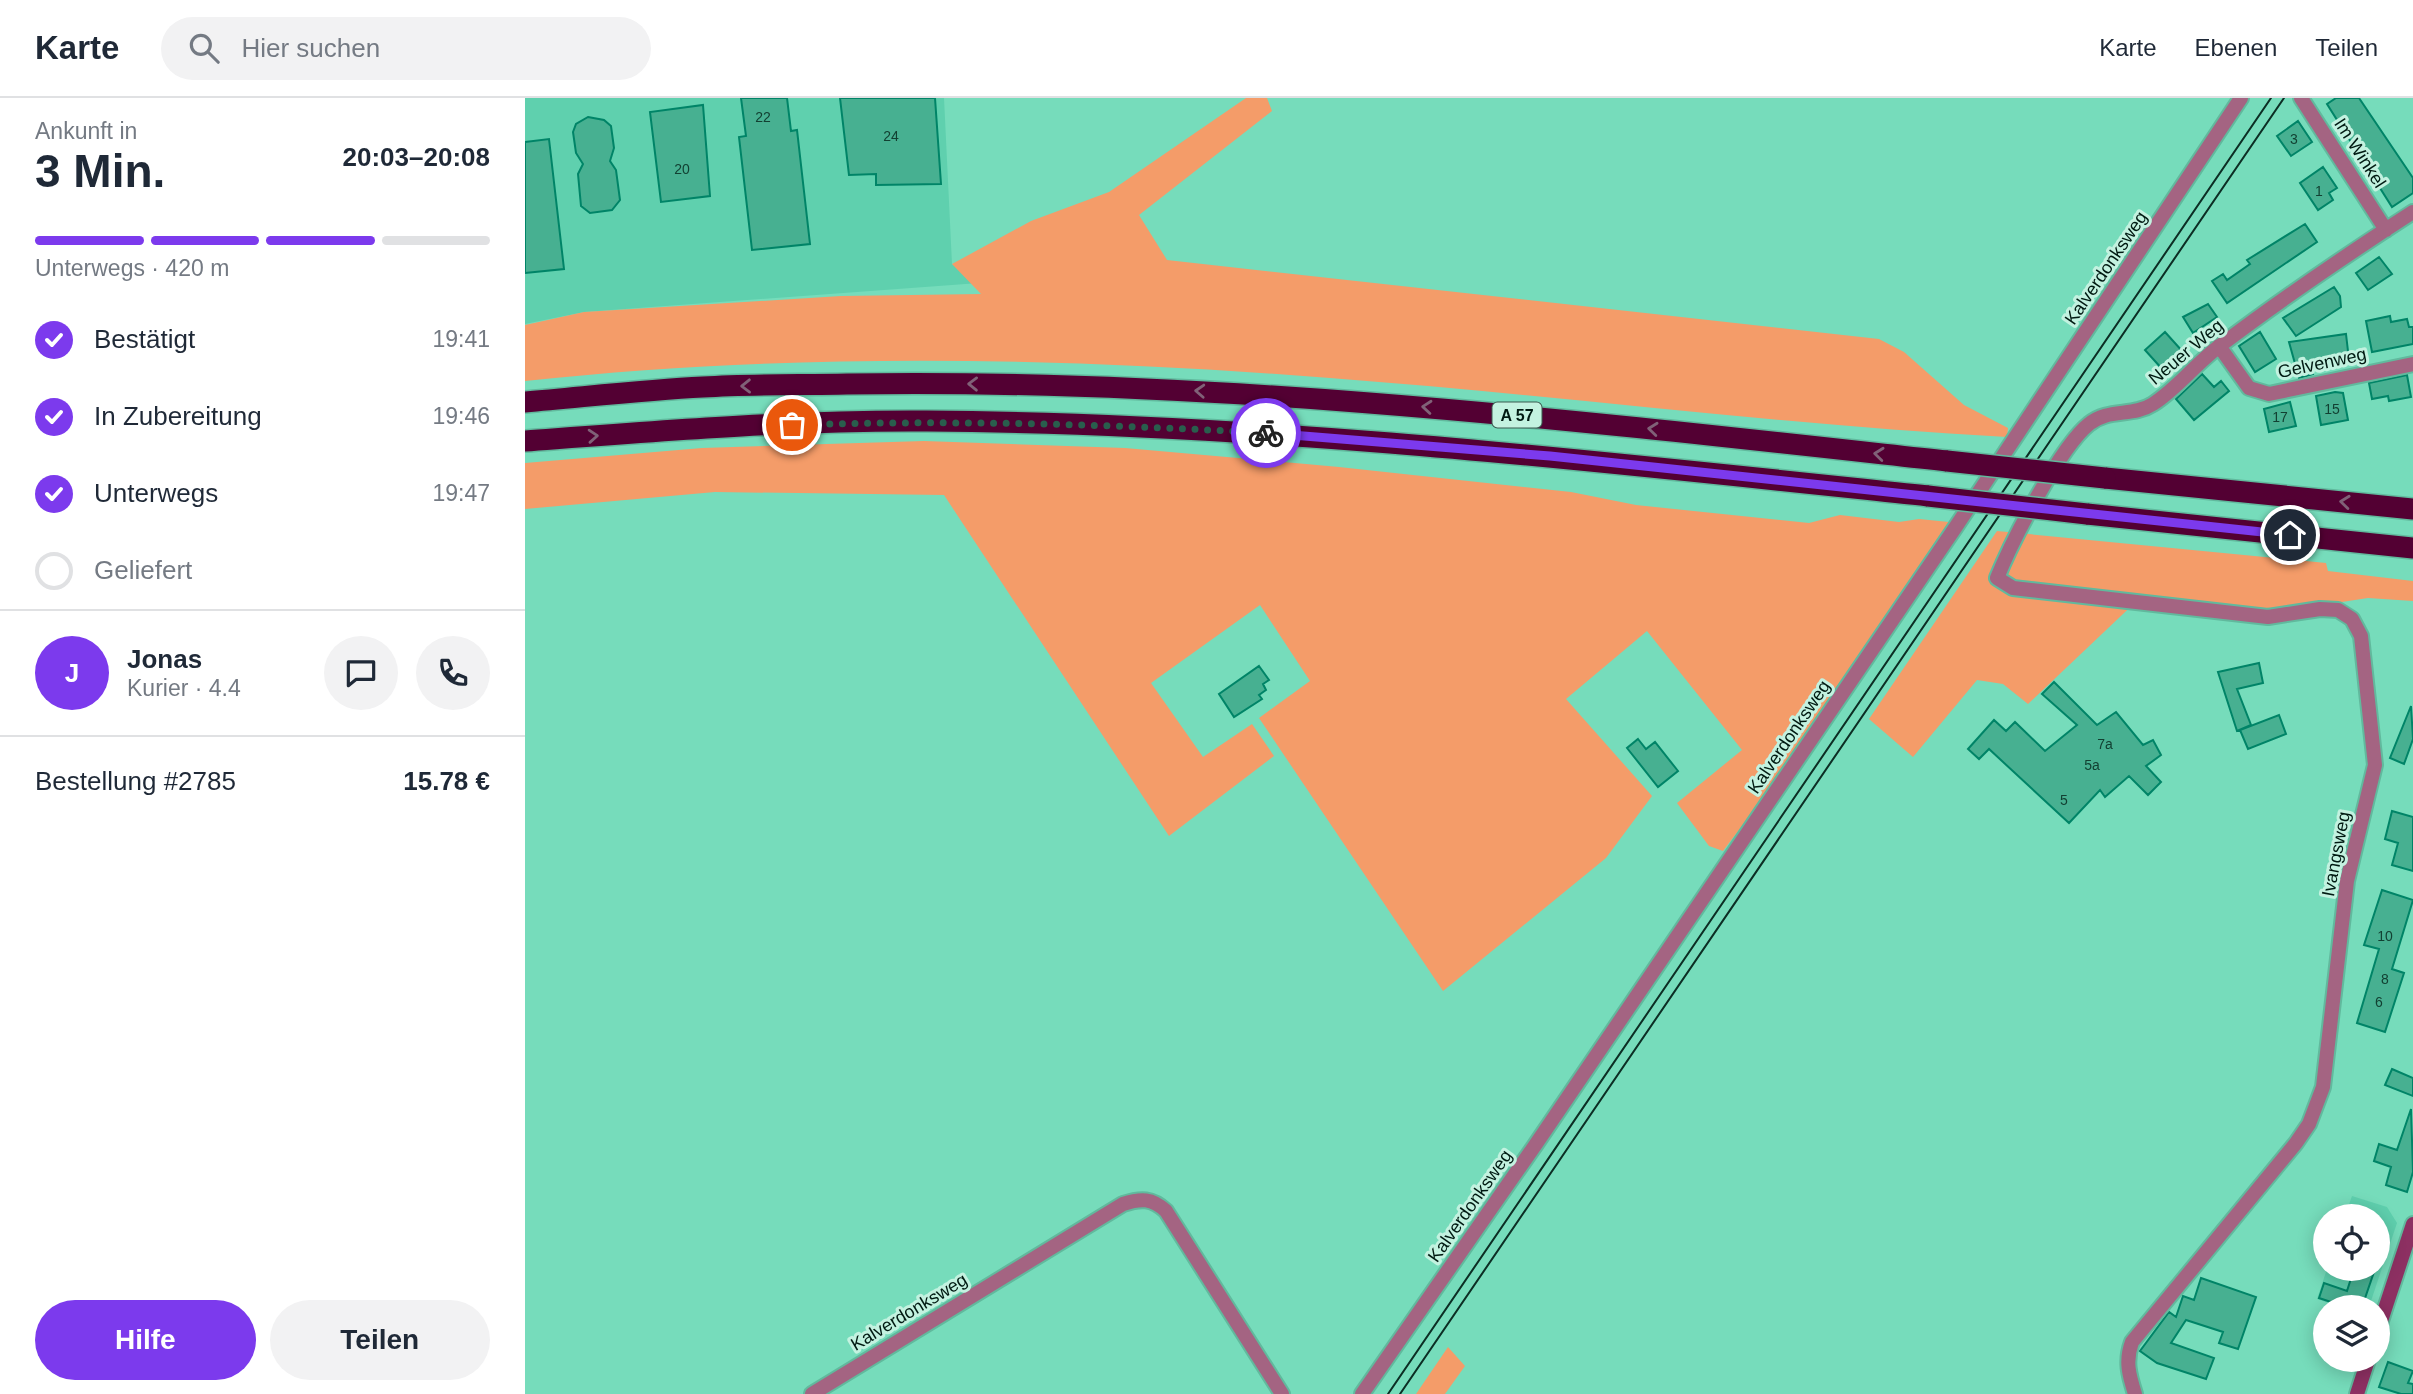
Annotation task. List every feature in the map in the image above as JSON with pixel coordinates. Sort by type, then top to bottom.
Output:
[{"type":"highway","name":"A 57","points":[[525,402],[704,387],[923,383],[1085,386],[1334,399],[1513,415],[2413,509]]},
{"type":"highway","name":"A 57","points":[[525,441],[726,426],[925,421],[1081,424],[1361,439],[2413,548]]},
{"type":"main road","points":[[2390,1295],[2413,1224]]},
{"type":"main road","points":[[2357,1394],[2364,1372]]},
{"type":"street","name":"Kalverdonksweg","points":[[1361,1394],[1536,1144],[1955,528],[2241,98]]},
{"type":"street","name":"Im Winkel","points":[[2301,98],[2386,230]]},
{"type":"street","name":"Neuer Weg","points":[[1997,578],[2012,541],[2073,441],[2089,424],[2111,412],[2147,407],[2220,346],[2413,212]]},
{"type":"street","name":"Gelvenweg","points":[[2220,346],[2249,388],[2269,394],[2413,364]]},
{"type":"street","name":"Ivangsweg","points":[[1997,578],[2013,588],[2268,617],[2338,610],[2352,619],[2361,636],[2375,765],[2347,881],[2331,1031],[2317,1107],[2296,1143],[2132,1342],[2127,1354],[2127,1369],[2135,1394]]},
{"type":"street","name":"Kalverdonksweg","points":[[812,1394],[1123,1204],[1146,1199],[1166,1211],[1282,1394]]},
{"type":"shaded area","points":[[525,98],[944,98],[952,264],[979,283],[584,312],[525,324]]},
{"type":"shaded area","points":[[1246,98],[1267,98],[1272,111],[1139,215],[1167,260],[1879,339],[1904,352],[1964,405],[2008,428],[2007,437],[1753,418],[1330,378],[1028,362],[726,365],[525,381],[525,325],[584,312],[841,296],[981,294],[952,264],[1031,221],[1109,192]]},
{"type":"shaded area","points":[[924,441],[1125,448],[1339,467],[1571,492],[1636,505],[1809,523],[1840,515],[1899,522],[1919,519],[1949,522],[1766,794],[1723,851],[1709,846],[1677,803],[1742,750],[1647,631],[1566,699],[1652,796],[1606,858],[1443,991],[1259,718],[1310,681],[1260,605],[1151,683],[1203,757],[1252,724],[1274,756],[1169,836],[944,495],[715,492],[525,509],[525,463],[702,448]]},
{"type":"shaded area","points":[[1997,531],[2326,563],[2328,571],[2413,581],[2413,601],[2368,598],[2270,613],[2142,596],[2028,704],[2003,684],[1977,680],[1913,757],[1869,719]]},
{"type":"shaded area","points":[[2352,1196],[2377,1204],[2349,1204]]},
{"type":"shaded area","points":[[2390,1212],[2397,1223],[2390,1244]]},
{"type":"shaded area","points":[[2323,1281],[2378,1281],[2373,1295],[2318,1295]]},
{"type":"shaded area","points":[[1448,1347],[1465,1366],[1445,1394],[1416,1394]]},
{"type":"building","points":[[741,98],[787,98],[791,131],[797,130],[810,244],[752,250],[739,137],[746,136]]},
{"type":"building","points":[[840,98],[935,98],[941,184],[876,185],[876,174],[849,175]]},
{"type":"building","points":[[2336,98],[2359,98],[2413,178],[2413,193],[2392,207],[2327,104]]},
{"type":"building","points":[[703,105],[710,196],[661,202],[650,112]]},
{"type":"building","points":[[588,117],[604,120],[611,126],[614,148],[610,161],[616,170],[620,200],[612,210],[590,213],[581,206],[578,174],[583,164],[576,153],[573,132],[576,124]]},
{"type":"building","points":[[2298,121],[2312,142],[2291,156],[2277,136]]},
{"type":"building","points":[[549,139],[564,269],[525,273],[525,142]]},
{"type":"building","points":[[2323,167],[2337,188],[2329,193],[2333,200],[2318,210],[2300,183]]},
{"type":"building","points":[[2305,224],[2317,242],[2227,303],[2212,281],[2223,274],[2227,280],[2250,264],[2247,260]]},
{"type":"building","points":[[2379,257],[2392,274],[2368,290],[2356,273]]},
{"type":"building","points":[[2334,287],[2340,296],[2341,307],[2296,336],[2283,318]]},
{"type":"building","points":[[2208,304],[2217,317],[2193,333],[2183,317]]},
{"type":"building","points":[[2390,316],[2391,322],[2407,319],[2409,327],[2413,327],[2413,344],[2372,352],[2366,321]]},
{"type":"building","points":[[2165,332],[2183,352],[2163,370],[2145,350]]},
{"type":"building","points":[[2260,332],[2276,359],[2255,372],[2239,346]]},
{"type":"building","points":[[2346,334],[2349,360],[2311,365],[2313,374],[2299,378],[2289,342]]},
{"type":"building","points":[[2202,374],[2214,387],[2221,381],[2229,391],[2194,420],[2176,399]]},
{"type":"building","points":[[2407,375],[2411,397],[2389,401],[2388,396],[2372,399],[2369,383]]},
{"type":"building","points":[[2343,393],[2348,420],[2321,425],[2316,396]]},
{"type":"building","points":[[2290,402],[2296,426],[2269,432],[2264,409]]},
{"type":"building","points":[[2259,663],[2263,683],[2237,689],[2251,725],[2237,731],[2218,672]]},
{"type":"building","points":[[1259,666],[1269,680],[1263,684],[1266,690],[1259,695],[1262,699],[1234,717],[1219,694]]},
{"type":"building","points":[[2054,682],[2097,725],[2116,712],[2143,745],[2153,740],[2161,755],[2146,766],[2161,782],[2148,795],[2129,776],[2105,797],[2100,790],[2069,823],[1989,749],[1979,759],[1968,749],[1994,720],[2006,731],[2015,722],[2045,751],[2077,725],[2042,694]]},
{"type":"building","points":[[2411,706],[2413,739],[2404,764],[2390,758]]},
{"type":"building","points":[[2279,715],[2286,734],[2248,749],[2240,730]]},
{"type":"building","points":[[1638,739],[1646,749],[1655,742],[1678,771],[1658,787],[1627,748]]},
{"type":"building","points":[[2392,811],[2413,817],[2413,871],[2392,865],[2398,843],[2385,839]]},
{"type":"building","points":[[2382,890],[2413,900],[2392,969],[2404,973],[2385,1032],[2357,1023],[2379,949],[2364,945]]},
{"type":"building","points":[[2392,1069],[2413,1078],[2413,1096],[2385,1085]]},
{"type":"building","points":[[2411,1109],[2413,1172],[2407,1192],[2386,1185],[2391,1167],[2374,1161],[2379,1144],[2397,1150]]},
{"type":"building","points":[[2201,1278],[2256,1297],[2238,1349],[2219,1343],[2223,1332],[2186,1320],[2171,1343],[2214,1358],[2206,1379],[2157,1363],[2140,1351],[2169,1312],[2176,1317],[2183,1296],[2194,1300]]},
{"type":"building","points":[[2350,1281],[2371,1281],[2366,1295],[2320,1295],[2324,1283],[2347,1291]]},
{"type":"building","points":[[2390,1363],[2413,1371],[2408,1383],[2413,1384],[2413,1394],[2401,1394],[2379,1387],[2384,1372],[2390,1372]]},
{"type":"tram line","points":[[1388,1394],[2271,98]]},
{"type":"tram line","points":[[1400,1394],[2284,98]]},
{"type":"way so far","points":[[792,425],[947,421],[1125,425],[1266,433]]},
{"type":"route","points":[[1266,433],[1550,456],[2290,535]]}]
